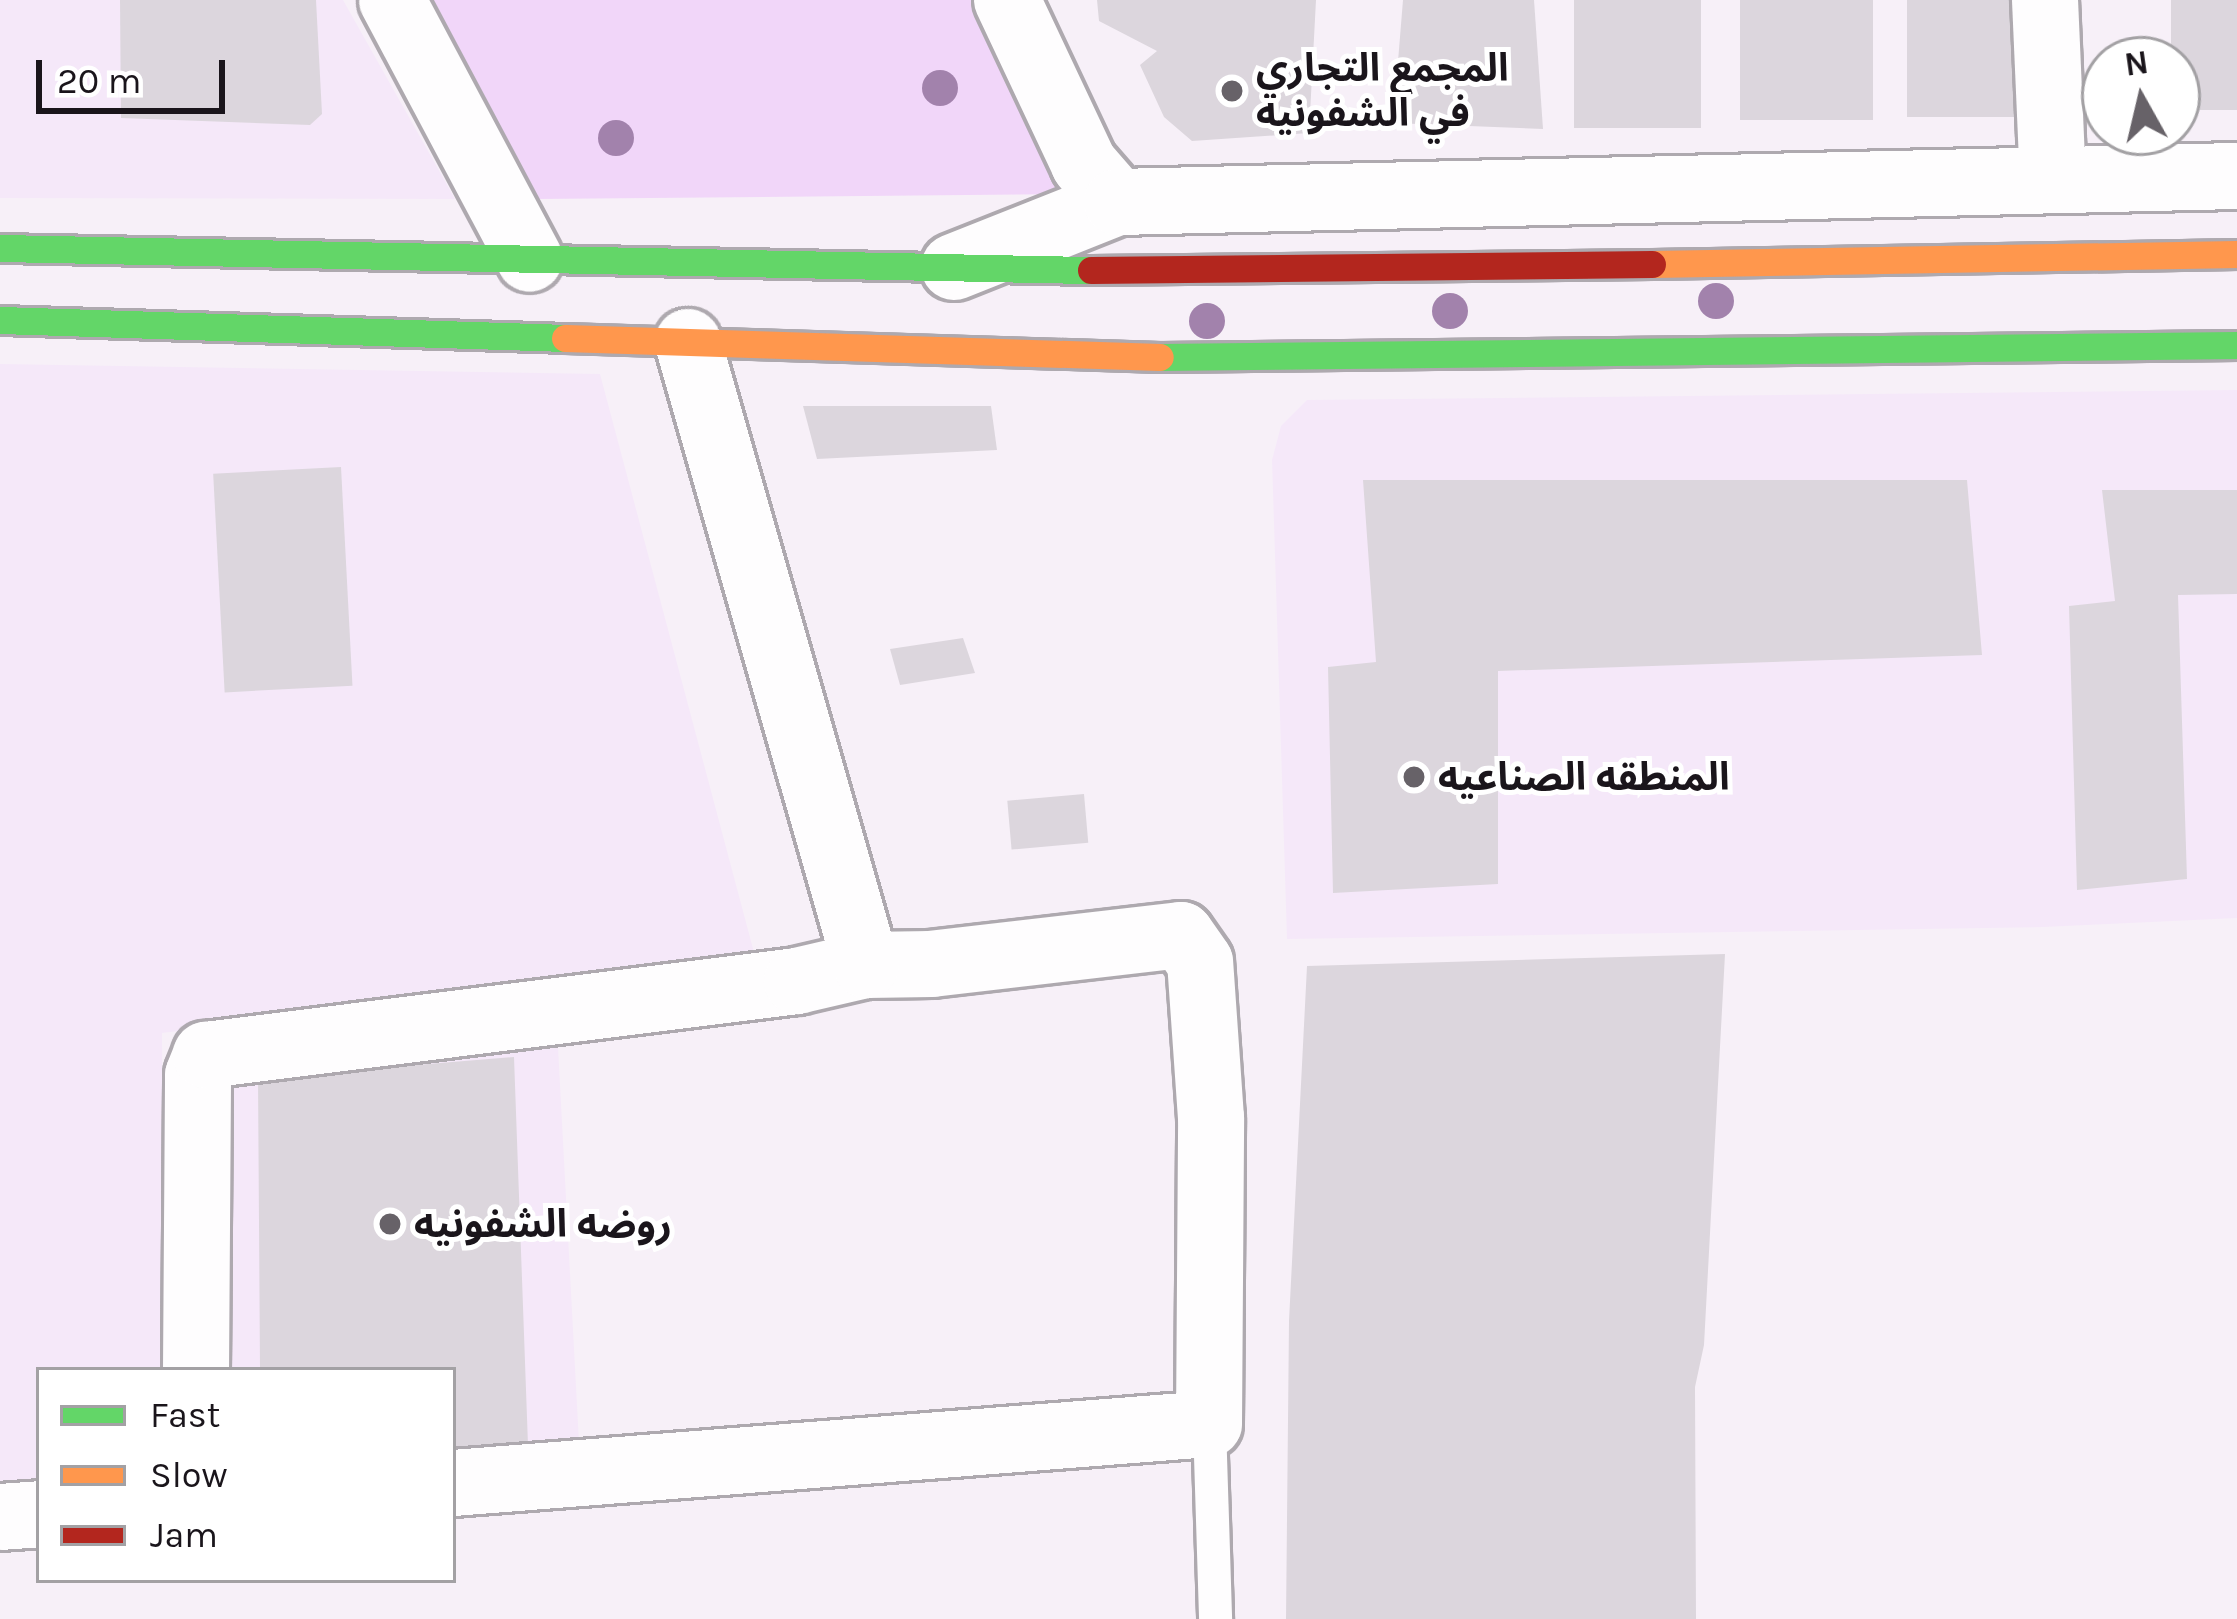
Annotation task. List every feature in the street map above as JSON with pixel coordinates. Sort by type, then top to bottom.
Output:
[{"type":"main road","points":[[0,248],[1203,272],[2237,254]]},
{"type":"main road","points":[[0,320],[1226,359],[2237,345]]},
{"type":"street","points":[[392,0],[530,259]]},
{"type":"street","points":[[1007,0],[1084,164],[1117,202]]},
{"type":"street","points":[[2045,0],[2053,180]]},
{"type":"street","points":[[953,267],[1117,202],[2237,176]]},
{"type":"street","points":[[688,342],[866,965]]},
{"type":"street","points":[[196,1367],[198,1075],[206,1055],[797,981],[866,965],[932,964],[1181,934],[1200,962],[1211,1118],[1210,1424],[456,1483]]},
{"type":"street","points":[[0,1517],[36,1514]]},
{"type":"lane","points":[[1210,1424],[1215,1619]]},
{"type":"shaded area","points":[[0,0],[343,0],[455,199],[0,198]]},
{"type":"shaded area","points":[[433,0],[983,0],[1081,194],[536,199]]},
{"type":"shaded area","points":[[0,364],[600,374],[756,960],[162,1033],[163,1367],[36,1367],[36,1487],[0,1490]]},
{"type":"shaded area","points":[[2237,390],[2237,918],[2043,927],[1287,939],[1272,460],[1281,426],[1307,400]]},
{"type":"shaded area","name":"روضه الشفونيه","points":[[558,1047],[579,1443],[456,1457],[456,1367],[229,1367],[231,1073]]},
{"type":"building","points":[[120,0],[316,0],[322,114],[310,125],[121,118]]},
{"type":"building","name":"المجمع التجاري في الشفونيه","points":[[1097,0],[1316,0],[1309,133],[1192,141],[1164,117],[1140,65],[1157,51],[1099,21]]},
{"type":"building","points":[[1403,0],[1534,0],[1543,129],[1393,123]]},
{"type":"building","points":[[1574,0],[1701,0],[1701,128],[1574,128]]},
{"type":"building","points":[[1740,0],[1873,0],[1873,120],[1740,120]]},
{"type":"building","points":[[1907,0],[2024,0],[2024,117],[1907,117]]},
{"type":"building","points":[[2171,0],[2237,0],[2237,110],[2201,110],[2201,36],[2171,36]]},
{"type":"building","points":[[803,406],[991,406],[997,450],[817,459]]},
{"type":"building","points":[[341,467],[352,686],[225,692],[213,474]]},
{"type":"building","name":"المنطقه الصناعيه","points":[[1363,480],[1967,480],[1982,655],[1498,671],[1498,884],[1333,893],[1328,667],[1376,662]]},
{"type":"building","points":[[2102,490],[2237,490],[2237,594],[2178,595],[2187,879],[2077,890],[2069,606],[2115,601]]},
{"type":"building","points":[[963,638],[975,673],[900,685],[890,649]]},
{"type":"building","points":[[1084,794],[1088,843],[1012,850],[1007,801]]},
{"type":"building","points":[[1725,954],[1704,1345],[1695,1387],[1696,1619],[1286,1619],[1289,1321],[1307,966]]},
{"type":"building","name":"روضه الشفونيه","points":[[514,1057],[528,1445],[456,1452],[456,1367],[260,1367],[258,1078]]},
{"type":"traffic: fast","points":[[0,248],[1091,270]]},
{"type":"traffic: fast","points":[[0,320],[565,338]]},
{"type":"traffic: fast","points":[[1160,357],[2237,345]]},
{"type":"traffic: slow","points":[[1652,264],[2237,254]]},
{"type":"traffic: slow","points":[[565,338],[1160,357]]},
{"type":"traffic: jam","points":[[1091,270],[1652,264]]},
{"type":"place","name":"المجمع التجاري في الشفونيه","points":[[1232,91]]},
{"type":"place","name":"المنطقه الصناعيه","points":[[1414,777]]},
{"type":"place","name":"روضه الشفونيه","points":[[390,1224]]}]
